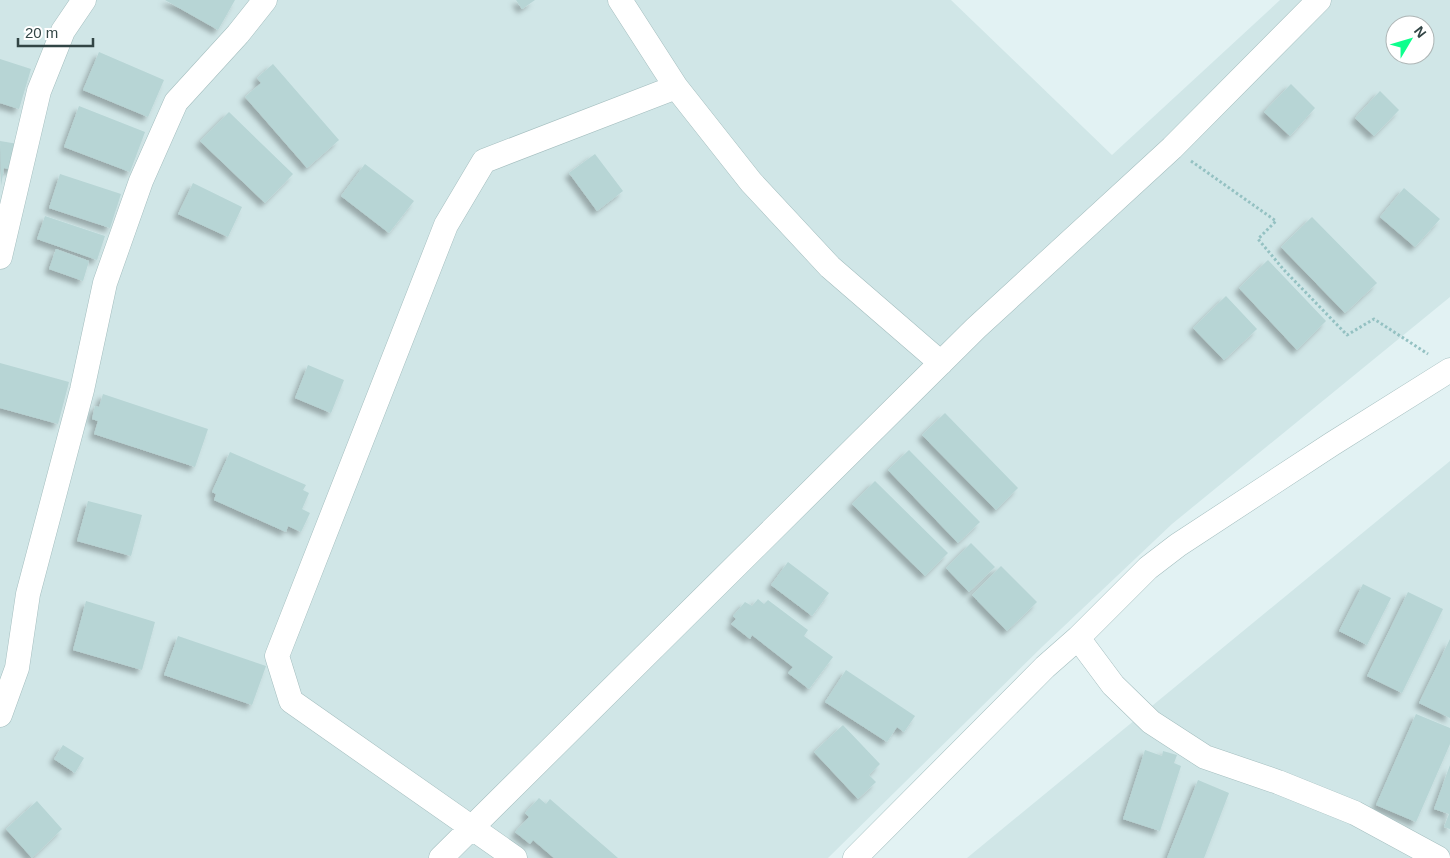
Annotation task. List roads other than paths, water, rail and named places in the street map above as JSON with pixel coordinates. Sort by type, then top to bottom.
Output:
[{"type":"street","points":[[0,257],[39,92],[63,31],[84,0]]},
{"type":"street","points":[[0,715],[17,668],[28,594],[82,390],[106,283],[141,181],[176,102],[238,34],[265,0]]},
{"type":"street","points":[[620,0],[676,87],[751,182],[830,267],[941,363]]},
{"type":"street","points":[[441,858],[941,363],[1172,148],[1319,0]]},
{"type":"street","points":[[515,858],[291,701],[277,656],[446,225],[484,161],[676,87]]},
{"type":"street","points":[[855,858],[1045,667],[1078,638],[1148,568],[1178,545],[1340,439],[1442,364]]},
{"type":"street","points":[[1078,638],[1113,684],[1151,722],[1205,757],[1278,782],[1355,813],[1438,858]]}]
